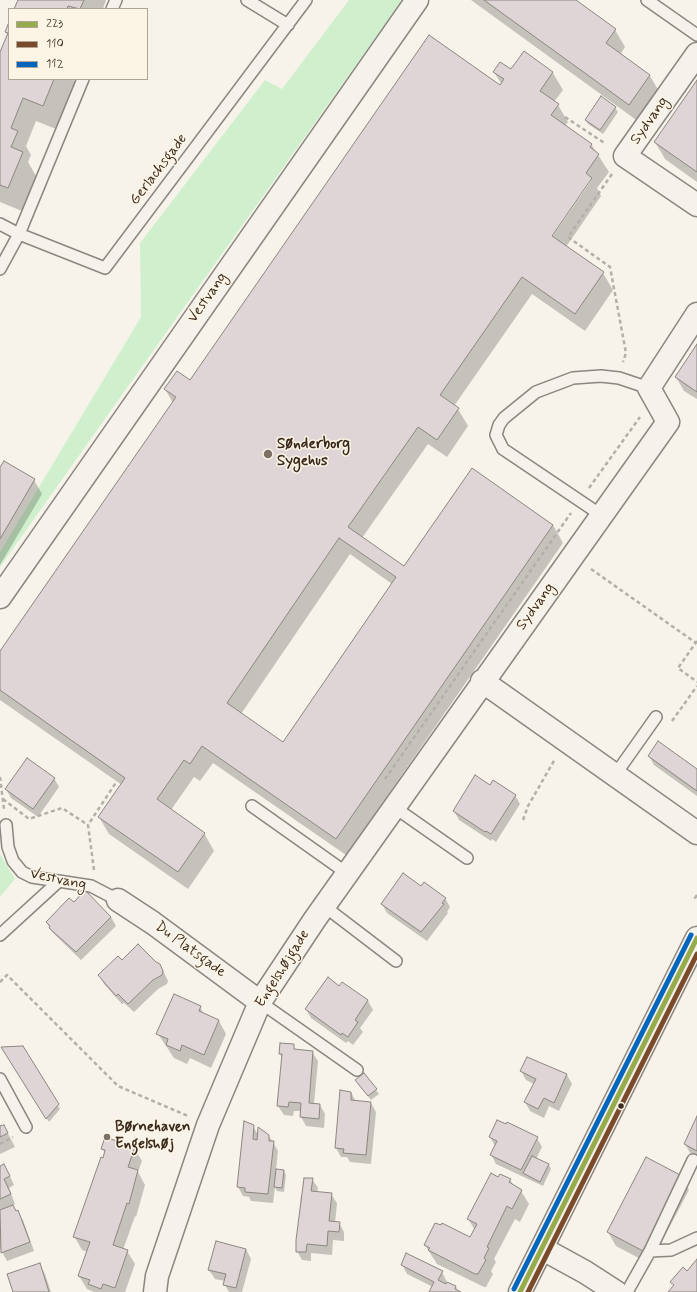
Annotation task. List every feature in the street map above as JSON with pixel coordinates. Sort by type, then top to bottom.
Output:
[{"type":"street","name":"Vestvang","points":[[0,597],[417,0]]},
{"type":"street","name":"Sydvang","points":[[697,54],[625,156],[697,205]]},
{"type":"street","points":[[651,392],[697,314]]},
{"type":"street","name":"Sydvang","points":[[482,681],[668,422],[651,392]]},
{"type":"street","points":[[482,681],[697,833]]},
{"type":"street","name":"Engelshøjgade","points":[[154,1292],[157,1276],[208,1125],[260,1002],[324,906],[348,874],[482,681]]},
{"type":"street","name":"Du Platsgade","points":[[118,900],[153,923],[260,1002]]},
{"type":"street","points":[[520,1292],[543,1249],[697,938]]},
{"type":"street","points":[[543,1249],[616,1292]]},
{"type":"lane","points":[[247,0],[288,25]]},
{"type":"lane","name":"Gerlachsgade","points":[[0,224],[19,234],[105,268],[306,0]]},
{"type":"lane","points":[[647,0],[697,35]]},
{"type":"lane","points":[[0,269],[19,234],[83,80]]},
{"type":"lane","points":[[601,515],[503,449],[496,435],[498,429],[504,418],[536,392],[573,378],[601,376],[619,378],[651,392]]},
{"type":"lane","points":[[615,774],[656,717]]},
{"type":"lane","points":[[252,806],[348,874]]},
{"type":"lane","points":[[394,807],[467,858]]},
{"type":"lane","name":"Vestvang","points":[[6,825],[8,847],[13,861],[22,872],[32,877],[91,886],[118,900]]},
{"type":"lane","points":[[0,935],[59,881]]},
{"type":"lane","points":[[324,906],[396,961]]},
{"type":"lane","points":[[260,1002],[357,1070]]},
{"type":"lane","points":[[0,1079],[26,1127]]},
{"type":"lane","points":[[627,1292],[650,1251],[693,1160]]},
{"type":"lane","points":[[650,1251],[671,1250],[697,1238]]},
{"type":"path","points":[[565,117],[625,156],[568,237],[610,267],[626,352],[619,378]]},
{"type":"path","points":[[383,782],[580,501],[651,392]]},
{"type":"path","points":[[572,556],[696,642],[678,668],[697,682]]},
{"type":"path","points":[[669,726],[697,686]]},
{"type":"path","points":[[523,820],[528,806],[555,759]]},
{"type":"path","points":[[0,777],[6,825]]},
{"type":"path","points":[[99,874],[94,869],[88,825],[116,781]]},
{"type":"path","points":[[3,799],[29,819],[62,808],[88,825]]},
{"type":"path","points":[[697,895],[695,898],[697,899]]},
{"type":"path","points":[[0,982],[7,975],[118,1086],[208,1125]]},
{"type":"path","points":[[0,1144],[11,1139]]},
{"type":"green space","points":[[349,0],[402,0],[0,567],[0,552],[141,317],[140,243],[265,80],[282,89]]},
{"type":"green space","points":[[0,854],[15,879],[0,897]]},
{"type":"building","points":[[18,0],[84,0],[80,8],[68,6],[67,8],[14,8]]},
{"type":"building","points":[[484,0],[576,0],[616,29],[606,43],[650,75],[629,105]]},
{"type":"building","points":[[8,24],[8,33],[5,32]]},
{"type":"building","points":[[8,33],[8,80],[54,80],[43,106],[23,98],[11,128],[18,131],[11,147],[23,152],[8,188],[0,185],[0,52]]},
{"type":"building","name":"Sønderborg Sygehus","points":[[429,35],[500,85],[504,79],[493,72],[500,62],[511,69],[524,51],[553,72],[540,91],[559,104],[551,115],[592,144],[590,147],[599,154],[586,173],[592,178],[552,236],[604,272],[575,314],[522,277],[440,395],[459,408],[437,440],[418,427],[348,527],[404,566],[472,468],[553,525],[336,839],[202,746],[190,764],[184,760],[157,799],[205,833],[178,872],[98,817],[125,778],[0,690],[0,651],[176,397],[164,389],[177,371],[190,380]],"holes":[[[339,538],[396,577],[283,742],[227,703]]]},
{"type":"building","points":[[697,80],[697,172],[654,142]]},
{"type":"building","points":[[601,96],[616,107],[600,130],[585,120]]},
{"type":"building","points":[[697,344],[697,392],[675,377]]},
{"type":"building","points":[[4,461],[35,479],[0,539],[0,467]]},
{"type":"building","points":[[658,741],[697,769],[697,791],[648,756]]},
{"type":"building","points":[[27,758],[55,778],[33,809],[5,789]]},
{"type":"building","points":[[475,775],[490,785],[493,780],[516,795],[491,834],[486,831],[485,832],[453,811]]},
{"type":"building","points":[[403,873],[421,886],[424,882],[446,898],[442,903],[444,904],[421,932],[381,904]]},
{"type":"building","points":[[85,890],[111,917],[76,952],[49,928],[50,926],[46,922],[69,898],[74,902]]},
{"type":"building","points":[[138,944],[156,962],[160,964],[163,971],[162,975],[153,980],[128,1004],[118,994],[116,996],[98,975],[118,956],[122,960]]},
{"type":"building","points":[[328,977],[339,986],[342,982],[368,1000],[355,1020],[358,1022],[348,1037],[342,1033],[341,1035],[305,1009]]},
{"type":"building","points":[[174,994],[201,1006],[199,1011],[219,1020],[204,1055],[182,1045],[180,1051],[166,1045],[168,1039],[156,1034]]},
{"type":"building","points":[[280,1043],[294,1044],[294,1049],[313,1051],[309,1103],[320,1104],[319,1119],[300,1117],[301,1103],[289,1102],[288,1107],[277,1106],[282,1054],[279,1054]]},
{"type":"building","points":[[23,1046],[59,1104],[46,1119],[1,1047]]},
{"type":"building","points":[[527,1057],[567,1074],[554,1103],[544,1098],[538,1109],[524,1102],[536,1079],[520,1071]]},
{"type":"building","points":[[364,1073],[377,1089],[368,1096],[355,1080]]},
{"type":"building","points":[[340,1090],[351,1092],[351,1100],[371,1102],[366,1155],[343,1153],[344,1149],[335,1148]]},
{"type":"building","points":[[697,1116],[697,1151],[684,1144]]},
{"type":"building","points":[[497,1120],[506,1124],[507,1122],[538,1137],[521,1170],[490,1155],[497,1141],[489,1137]]},
{"type":"building","points":[[244,1121],[254,1125],[253,1139],[257,1140],[258,1127],[269,1135],[269,1141],[274,1141],[268,1194],[245,1192],[245,1188],[237,1187]]},
{"type":"building","points":[[4,1125],[8,1133],[0,1137],[0,1126]]},
{"type":"building","points":[[105,1137],[135,1147],[128,1167],[138,1170],[129,1204],[127,1203],[113,1245],[128,1250],[115,1288],[103,1284],[101,1289],[88,1284],[90,1280],[78,1276],[90,1242],[73,1237],[101,1157],[103,1158],[105,1150],[101,1149]]},
{"type":"building","points":[[532,1156],[549,1164],[540,1182],[523,1173]]},
{"type":"building","points":[[646,1157],[682,1176],[643,1251],[607,1232]]},
{"type":"building","points":[[4,1164],[10,1176],[4,1179],[11,1194],[0,1199],[0,1166]]},
{"type":"building","points":[[276,1169],[284,1170],[282,1188],[274,1187]]},
{"type":"building","points":[[491,1173],[498,1177],[500,1174],[511,1179],[509,1182],[522,1190],[512,1209],[507,1206],[487,1247],[489,1248],[484,1258],[486,1260],[478,1274],[475,1274],[428,1250],[430,1248],[424,1245],[435,1223],[441,1225],[442,1223],[470,1237],[477,1224],[467,1219]]},
{"type":"building","points":[[304,1178],[313,1178],[311,1191],[332,1193],[329,1221],[340,1222],[339,1232],[328,1231],[327,1246],[307,1244],[306,1252],[296,1252],[296,1240]]},
{"type":"building","points":[[13,1205],[16,1211],[18,1210],[30,1242],[1,1253],[0,1210]]},
{"type":"building","points":[[216,1241],[246,1249],[236,1288],[223,1285],[226,1274],[208,1270]]},
{"type":"building","points":[[406,1253],[443,1271],[438,1280],[446,1284],[447,1282],[456,1286],[455,1289],[461,1292],[429,1292],[434,1282],[401,1265]]},
{"type":"building","points":[[697,1259],[697,1292],[668,1292],[674,1285],[670,1282],[683,1267],[687,1271]]},
{"type":"building","points":[[40,1263],[49,1292],[13,1292],[7,1274]]},
{"type":"transit line","name":"112","points":[[514,1289],[691,935]]},
{"type":"transit line","name":"223","points":[[520,1292],[697,938]]},
{"type":"transit line","name":"110","points":[[528,1292],[697,954]]},
{"type":"place","name":"Sønderborg Sygehus","points":[[268,454]]},
{"type":"place","name":"Børnehaven Engelshøj","points":[[107,1137]]}]
